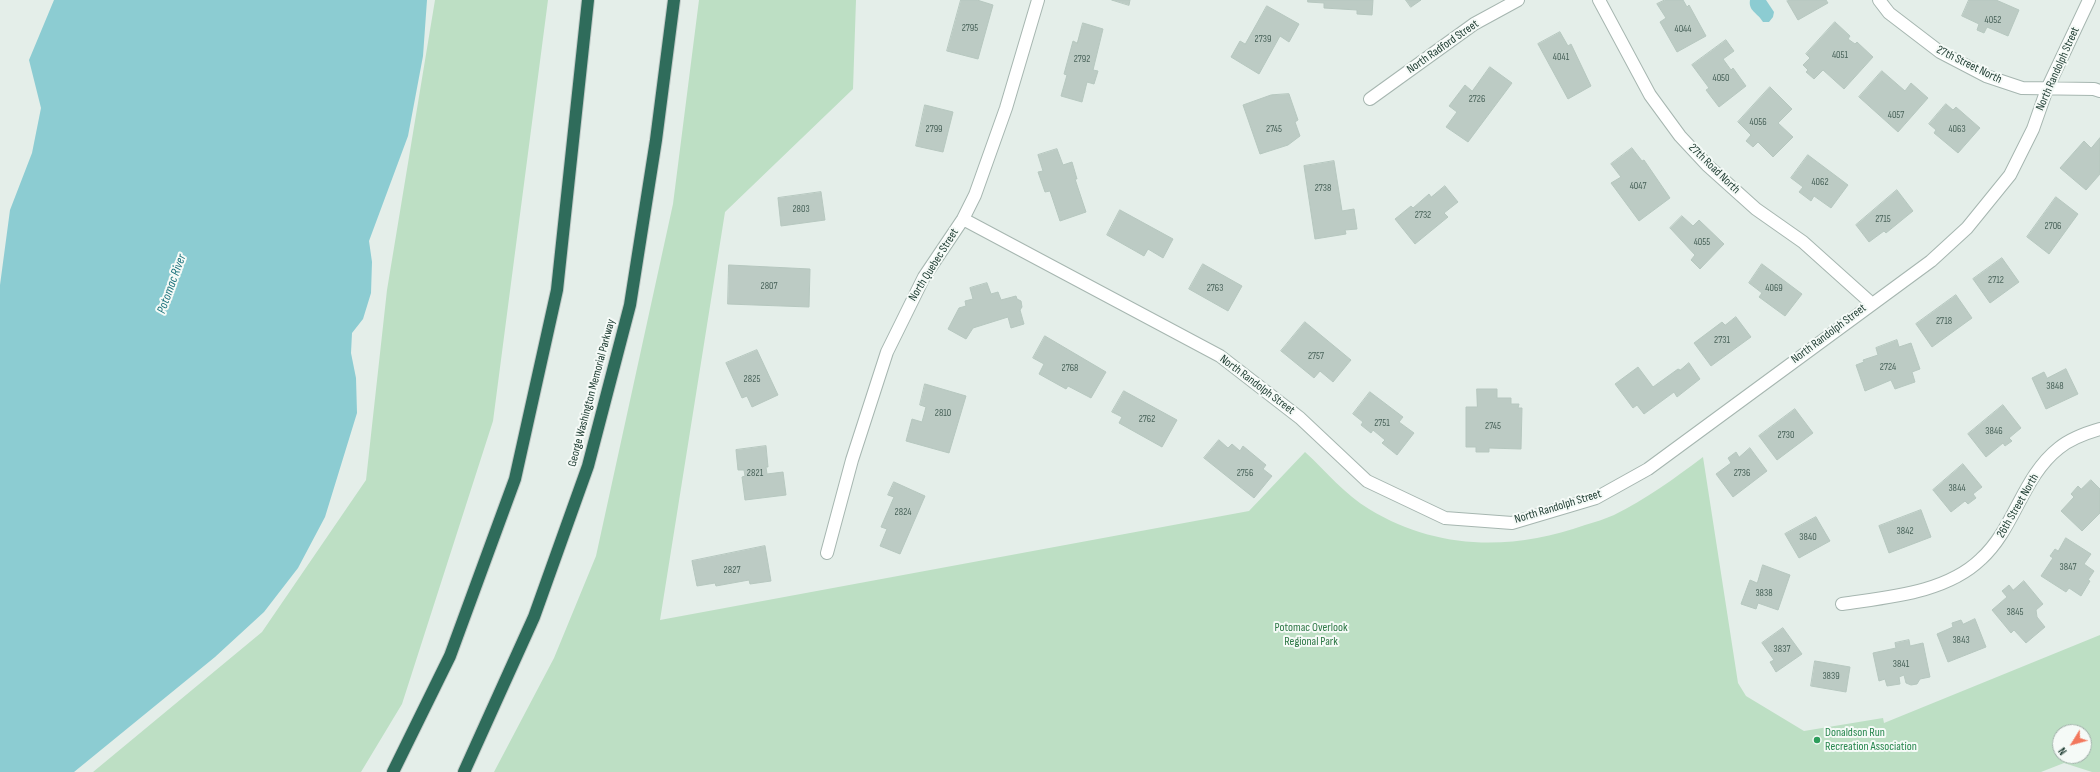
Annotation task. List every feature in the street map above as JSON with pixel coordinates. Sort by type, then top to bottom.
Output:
[{"type":"highway","points":[[393,772],[450,656],[515,479],[557,290],[588,0]]},
{"type":"highway","name":"George Washington Memorial Parkway","points":[[464,772],[534,617],[588,466],[630,305],[656,140],[674,0]]},
{"type":"street","name":"North Quebec Street","points":[[827,553],[852,460],[887,352],[924,277],[963,219],[975,194],[1006,108],[1038,0]]},
{"type":"street","name":"North Radford Street","points":[[1370,100],[1474,24],[1518,0]]},
{"type":"street","name":"27th Road North","points":[[1599,0],[1650,95],[1680,136],[1707,165],[1756,209],[1803,242],[1871,303]]},
{"type":"street","name":"27th Street North","points":[[1879,0],[1889,13],[1940,52],[1986,76],[2022,88],[2047,90],[2094,89],[2100,91]]},
{"type":"street","name":"North Randolph Street","points":[[963,219],[1220,356],[1300,418],[1367,481],[1445,518],[1512,523],[1596,498],[1648,469],[1931,260],[1967,228],[2010,175],[2033,129],[2047,90],[2088,0]]},
{"type":"street","name":"26th Street North","points":[[1842,604],[1934,587],[1963,573],[1981,560],[1994,546],[2007,528],[2030,482],[2047,459],[2060,447],[2100,429]]},
{"type":"green space","points":[[435,0],[548,0],[493,421],[402,704],[361,772],[93,772],[262,632],[366,480],[387,290]]},
{"type":"green space","name":"Potomac Overlook Regional Park","points":[[699,0],[856,0],[853,89],[725,212],[660,620],[1249,511],[1305,452],[1352,497],[1369,509],[1395,523],[1448,539],[1475,542],[1502,542],[1530,539],[1558,533],[1607,518],[1648,496],[1703,457],[1738,683],[1746,696],[1804,731],[1883,718],[1884,723],[2100,635],[2100,772],[2092,772],[2067,764],[2092,764],[2092,724],[2052,724],[2052,764],[2061,764],[2041,772],[494,772],[554,658],[596,556],[673,204]]},
{"type":"water","name":"Potomac River","points":[[54,0],[427,0],[423,56],[408,136],[369,241],[372,262],[371,293],[363,319],[352,333],[351,353],[356,378],[357,413],[325,517],[298,568],[264,612],[215,657],[74,772],[0,772],[0,285],[10,210],[32,153],[41,108],[29,60]]},
{"type":"water","points":[[1750,0],[1766,0],[1774,12],[1773,17],[1769,22],[1763,22],[1754,12],[1750,7]]},
{"type":"building","points":[[961,0],[977,0],[993,5],[978,59],[947,51]]},
{"type":"building","points":[[1112,0],[1130,0],[1129,5]]},
{"type":"building","points":[[1308,0],[1373,0],[1372,15],[1357,14],[1357,10],[1324,8],[1324,3],[1308,2]]},
{"type":"building","points":[[1406,0],[1421,0],[1411,7]]},
{"type":"building","points":[[1665,0],[1683,0],[1687,7],[1689,5],[1706,36],[1677,52],[1660,22],[1666,18],[1657,4]]},
{"type":"building","points":[[1826,0],[1828,3],[1798,20],[1787,1]]},
{"type":"building","points":[[1969,0],[1996,0],[2019,10],[2008,36],[1987,27],[1984,33],[1977,30],[1979,24],[1962,16]]},
{"type":"building","points":[[1267,6],[1299,24],[1289,42],[1280,36],[1259,74],[1231,57],[1240,41],[1245,44]]},
{"type":"building","points":[[1835,22],[1850,36],[1848,39],[1855,44],[1857,42],[1873,57],[1844,89],[1823,70],[1814,79],[1806,72],[1808,70],[1803,65],[1810,58],[1806,54]]},
{"type":"building","points":[[1083,23],[1103,29],[1093,70],[1098,71],[1094,84],[1087,82],[1082,102],[1061,96],[1067,75],[1064,74],[1073,41],[1077,43]]},
{"type":"building","points":[[1560,32],[1568,46],[1571,44],[1591,86],[1568,99],[1538,44]]},
{"type":"building","points":[[1726,40],[1734,51],[1723,59],[1731,70],[1733,68],[1746,86],[1719,107],[1706,90],[1709,88],[1692,65]]},
{"type":"building","points":[[1490,67],[1512,83],[1468,142],[1446,127],[1457,112],[1449,106],[1465,85],[1472,91]]},
{"type":"building","points":[[1882,71],[1905,91],[1911,83],[1928,98],[1898,132],[1859,97]]},
{"type":"building","points":[[1770,87],[1792,109],[1778,123],[1793,137],[1773,157],[1758,142],[1753,147],[1746,141],[1751,135],[1738,122]]},
{"type":"building","points":[[1289,94],[1298,120],[1295,122],[1300,136],[1288,145],[1260,154],[1243,105],[1271,95]]},
{"type":"building","points":[[1946,104],[1953,110],[1956,107],[1980,128],[1958,153],[1934,133],[1936,130],[1929,124]]},
{"type":"building","points":[[925,105],[953,112],[943,152],[916,146]]},
{"type":"building","points":[[2100,138],[2100,174],[2086,190],[2060,168],[2084,141],[2091,148]]},
{"type":"building","points":[[1632,148],[1642,161],[1644,160],[1670,198],[1639,221],[1611,183],[1621,177],[1611,164]]},
{"type":"building","points":[[1057,149],[1063,165],[1072,162],[1077,179],[1075,179],[1086,212],[1060,221],[1050,191],[1045,192],[1038,172],[1043,171],[1038,155]]},
{"type":"building","points":[[1808,155],[1848,185],[1831,208],[1814,196],[1811,201],[1799,192],[1803,187],[1791,178]]},
{"type":"building","points":[[1334,161],[1342,211],[1354,209],[1357,229],[1345,230],[1346,234],[1315,239],[1304,166]]},
{"type":"building","points":[[1445,186],[1458,202],[1444,213],[1448,217],[1415,244],[1395,219],[1411,206],[1413,208],[1429,194],[1431,197]]},
{"type":"building","points":[[1897,190],[1913,211],[1886,233],[1884,231],[1869,242],[1856,225]]},
{"type":"building","points":[[821,192],[825,220],[781,226],[778,198]]},
{"type":"building","points":[[2056,197],[2078,214],[2049,254],[2027,237]]},
{"type":"building","points":[[1120,210],[1173,239],[1163,258],[1148,249],[1144,256],[1107,235]]},
{"type":"building","points":[[1682,216],[1693,226],[1699,220],[1724,244],[1700,269],[1691,260],[1695,255],[1670,228]]},
{"type":"building","points":[[2002,258],[2019,282],[1990,303],[1973,279]]},
{"type":"building","points":[[1203,264],[1242,286],[1228,311],[1189,289]]},
{"type":"building","points":[[1762,264],[1802,294],[1785,316],[1759,297],[1762,293],[1749,283]]},
{"type":"building","points":[[729,265],[810,269],[809,307],[728,304]]},
{"type":"building","points":[[987,283],[991,294],[998,292],[1001,300],[1016,296],[1017,299],[1021,301],[1022,307],[1020,310],[1024,324],[1011,328],[1008,317],[973,328],[966,339],[948,329],[959,308],[966,306],[965,301],[973,299],[970,288]]},
{"type":"building","points":[[1956,295],[1972,318],[1932,347],[1916,324]]},
{"type":"building","points":[[1736,317],[1751,337],[1711,366],[1694,343],[1722,322],[1725,325]]},
{"type":"building","points":[[1305,322],[1351,360],[1333,382],[1320,371],[1314,378],[1281,351]]},
{"type":"building","points":[[1045,336],[1106,372],[1091,398],[1068,386],[1066,389],[1039,374],[1044,364],[1033,358]]},
{"type":"building","points":[[1897,340],[1899,347],[1911,343],[1920,369],[1912,372],[1915,382],[1895,389],[1891,380],[1865,391],[1856,365],[1864,362],[1863,360],[1878,355],[1876,348]]},
{"type":"building","points":[[757,350],[778,395],[752,407],[747,396],[742,398],[726,363]]},
{"type":"building","points":[[1689,363],[1700,379],[1677,397],[1674,392],[1644,414],[1637,405],[1633,408],[1615,384],[1638,367],[1653,387]]},
{"type":"building","points":[[2066,369],[2078,394],[2046,409],[2032,378],[2044,372],[2047,378]]},
{"type":"building","points":[[925,384],[966,396],[949,453],[906,441],[912,419],[922,422],[926,407],[920,405]]},
{"type":"building","points":[[1477,389],[1497,389],[1497,398],[1511,398],[1511,404],[1519,404],[1518,408],[1522,408],[1521,449],[1489,448],[1489,452],[1476,452],[1476,447],[1466,447],[1466,407],[1477,407]]},
{"type":"building","points":[[1124,391],[1177,420],[1162,447],[1119,423],[1122,417],[1112,412]]},
{"type":"building","points":[[1370,392],[1403,417],[1399,422],[1414,433],[1397,455],[1382,443],[1385,440],[1373,430],[1371,433],[1361,425],[1363,422],[1353,414]]},
{"type":"building","points":[[2003,405],[2021,428],[2009,438],[2012,441],[2005,446],[2003,443],[1986,457],[1968,434]]},
{"type":"building","points":[[1795,409],[1813,433],[1777,460],[1759,436]]},
{"type":"building","points":[[1219,440],[1228,448],[1232,444],[1240,451],[1243,446],[1266,465],[1263,469],[1272,476],[1254,498],[1204,458]]},
{"type":"building","points":[[766,446],[768,467],[766,467],[767,474],[783,472],[786,495],[745,500],[742,477],[745,476],[744,470],[738,470],[736,450]]},
{"type":"building","points":[[1750,448],[1767,471],[1733,497],[1716,474],[1731,463],[1728,458],[1736,452],[1739,457]]},
{"type":"building","points":[[1963,464],[1982,487],[1973,494],[1976,498],[1968,504],[1965,501],[1951,512],[1933,490]]},
{"type":"building","points":[[2091,480],[2100,489],[2100,513],[2082,531],[2061,511],[2074,497],[2071,494],[2078,486],[2081,489]]},
{"type":"building","points":[[894,482],[925,496],[900,554],[880,546],[887,529],[881,527],[894,497],[888,495]]},
{"type":"building","points":[[1921,510],[1931,537],[1889,553],[1879,526]]},
{"type":"building","points":[[1816,517],[1830,541],[1799,558],[1785,534]]},
{"type":"building","points":[[2066,538],[2091,554],[2084,564],[2094,571],[2081,596],[2069,588],[2066,592],[2041,576],[2053,558],[2050,556],[2055,549],[2058,551]]},
{"type":"building","points":[[765,546],[771,581],[750,584],[749,580],[716,586],[715,583],[697,586],[692,561]]},
{"type":"building","points":[[1763,565],[1790,575],[1778,610],[1758,603],[1756,609],[1741,604],[1750,580],[1757,583]]},
{"type":"building","points":[[2024,581],[2043,604],[2036,610],[2037,617],[2045,627],[2026,643],[2014,630],[2011,633],[1992,610],[2007,597],[2002,591],[2009,585],[2013,590]]},
{"type":"building","points":[[1975,619],[1986,647],[1948,662],[1937,634],[1953,627],[1952,623],[1961,620],[1963,624]]},
{"type":"building","points":[[1783,628],[1802,654],[1776,672],[1770,662],[1774,660],[1762,643]]},
{"type":"building","points":[[1909,640],[1910,646],[1923,643],[1930,677],[1920,679],[1917,684],[1911,685],[1906,683],[1904,675],[1899,677],[1900,684],[1887,686],[1885,679],[1879,681],[1873,653],[1896,648],[1895,643]]},
{"type":"building","points":[[1815,661],[1850,667],[1846,692],[1811,686]]},
{"type":"place","name":"Donaldson Run Recreation Association","points":[[1817,740]]}]
